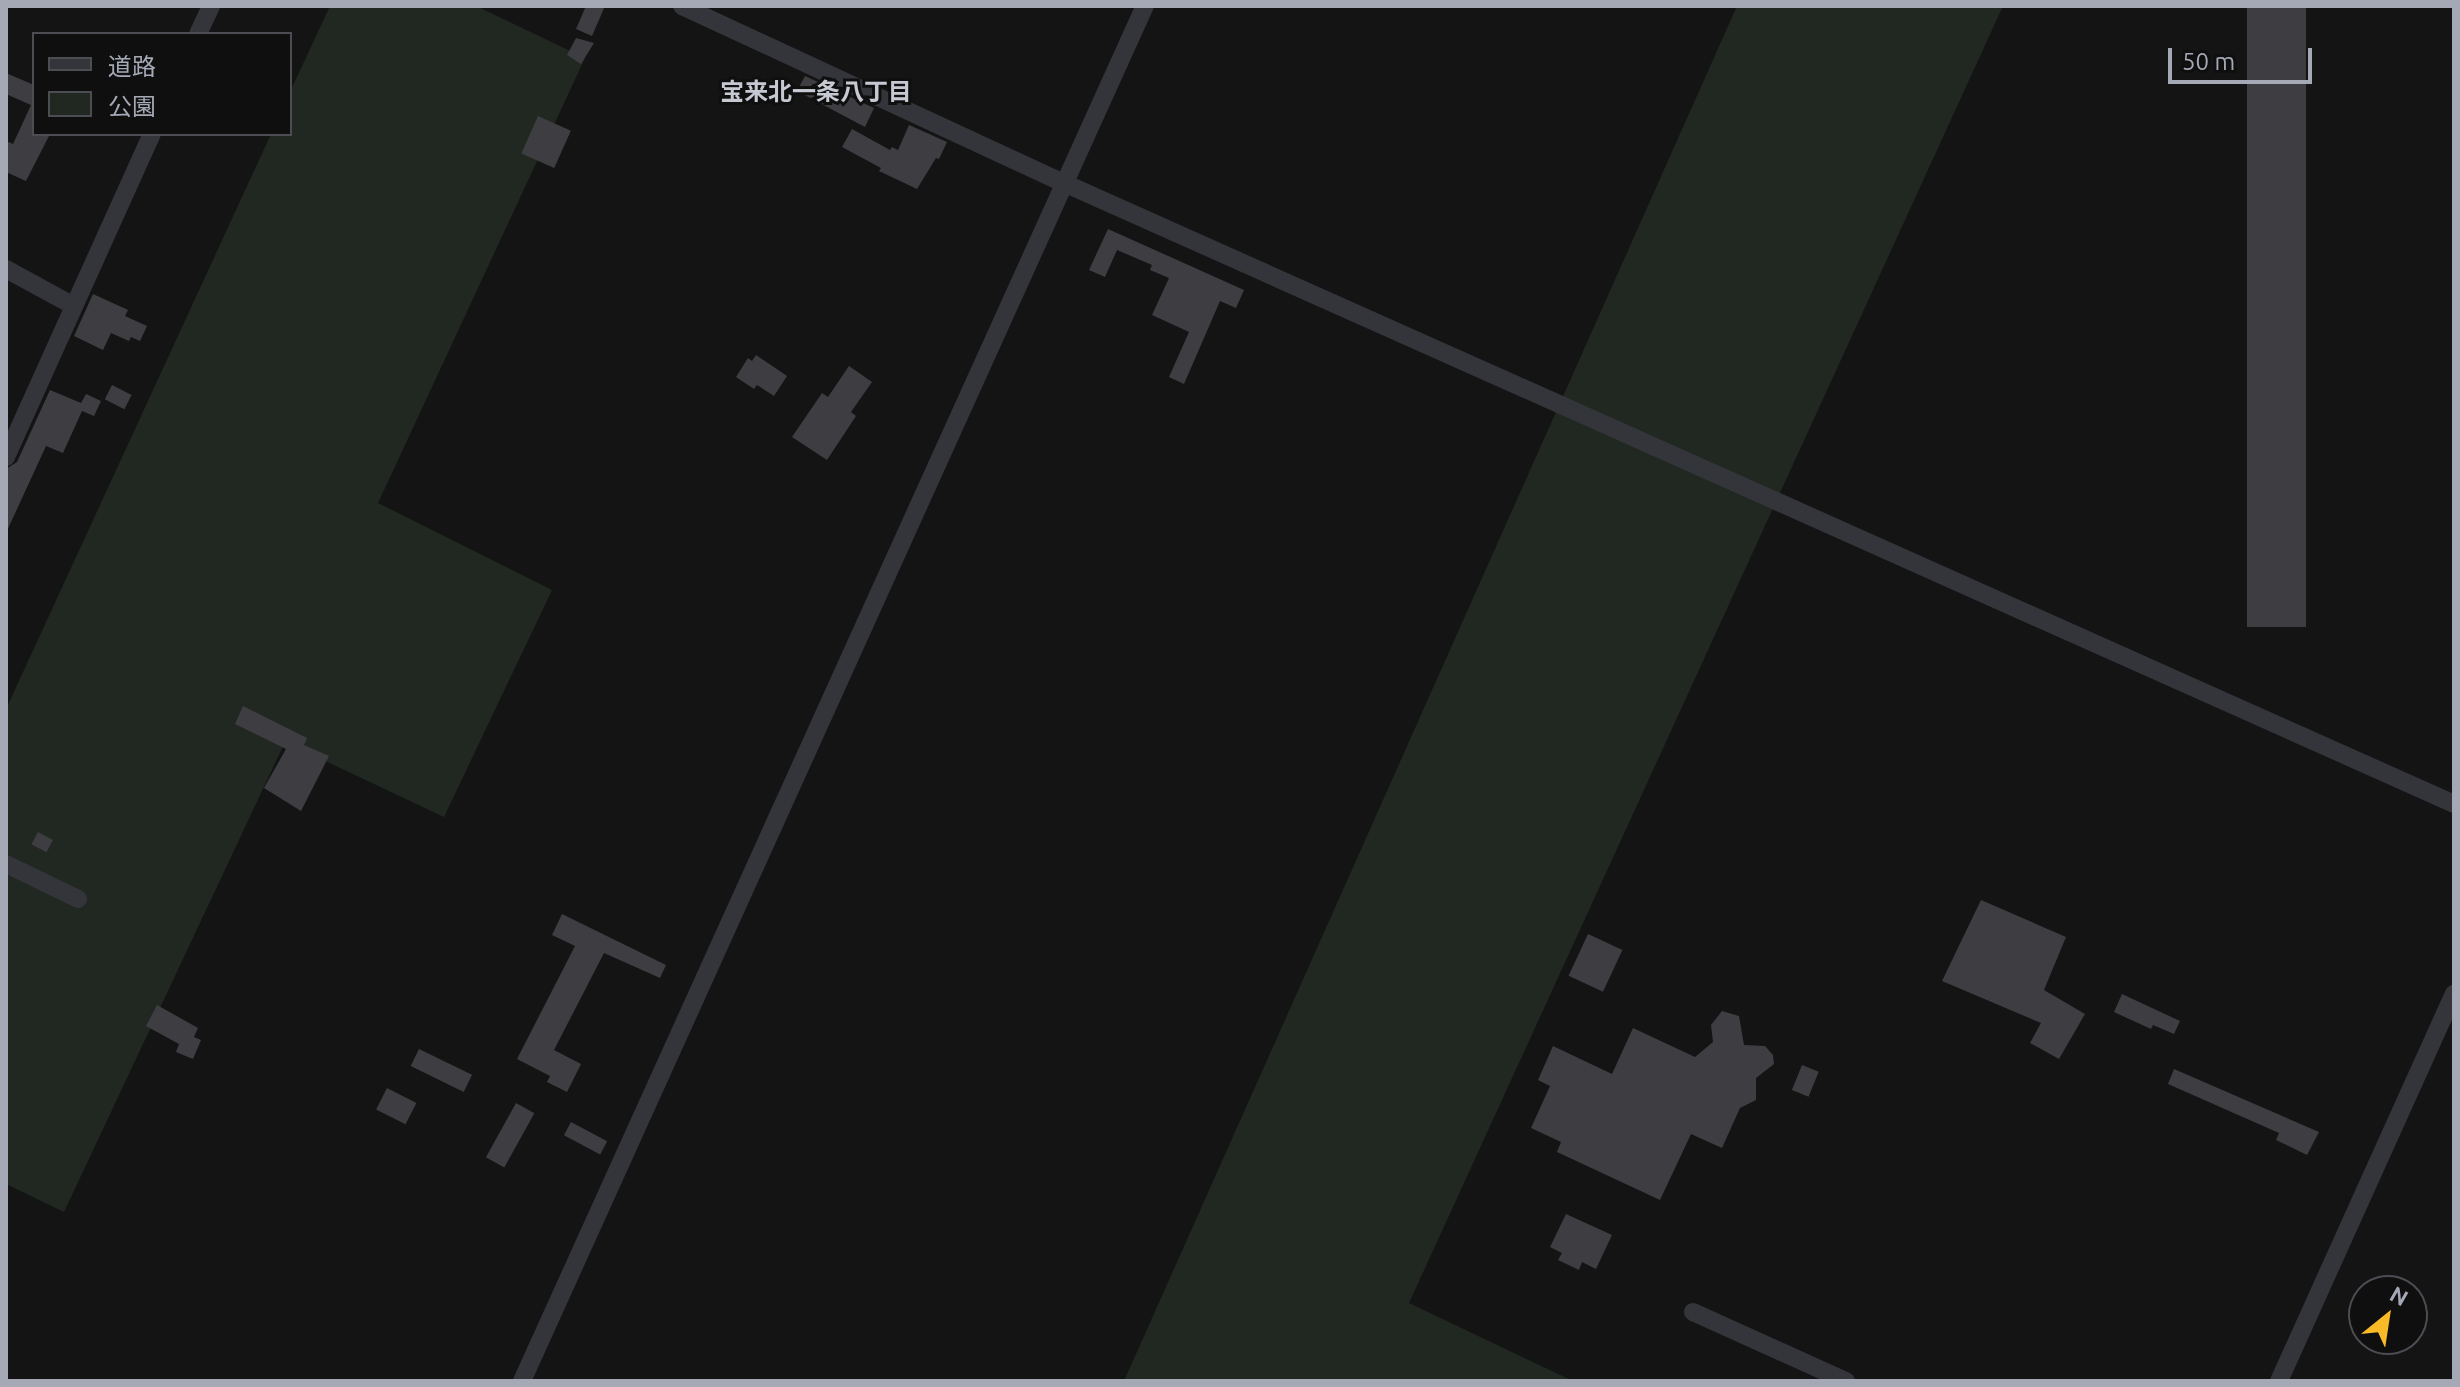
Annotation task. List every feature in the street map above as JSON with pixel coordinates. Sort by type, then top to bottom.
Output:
[{"type":"street","points":[[199,32],[211,6]]},
{"type":"street","points":[[682,6],[1064,183],[2454,804]]},
{"type":"street","points":[[522,1381],[1145,6]]},
{"type":"street","points":[[6,457],[151,136]]},
{"type":"street","points":[[6,269],[74,306]]},
{"type":"street","points":[[6,864],[78,899]]},
{"type":"street","points":[[2279,1381],[2454,994]]},
{"type":"street","points":[[1693,1312],[1846,1381]]},
{"type":"green space","points":[[330,6],[476,6],[585,58],[378,503],[552,590],[444,817],[285,742],[64,1212],[6,1184],[6,709],[270,136],[292,136],[292,88]]},
{"type":"green space","points":[[1737,6],[2003,6],[1409,1303],[1573,1381],[1124,1381]]},
{"type":"building","points":[[586,6],[605,6],[592,36],[576,29]]},
{"type":"building","points":[[2247,6],[2306,6],[2306,627],[2247,627]]},
{"type":"building","points":[[576,38],[594,43],[581,64],[567,55]]},
{"type":"building","points":[[6,73],[32,84],[32,136],[49,136],[26,181],[6,172],[6,141],[13,144],[31,105],[6,94]]},
{"type":"building","points":[[805,76],[874,108],[865,127],[797,91]]},
{"type":"building","points":[[538,116],[571,131],[554,168],[521,153]]},
{"type":"building","points":[[909,125],[947,142],[939,159],[936,158],[917,189],[879,171],[881,168],[842,147],[852,129],[890,150],[892,147],[898,150]]},
{"type":"building","points":[[1108,229],[1244,290],[1236,308],[1220,301],[1184,384],[1169,377],[1189,332],[1152,315],[1169,278],[1150,270],[1152,265],[1117,250],[1105,277],[1089,270]]},
{"type":"building","points":[[93,294],[128,310],[125,316],[147,326],[140,341],[131,337],[129,341],[111,333],[103,350],[74,336]]},
{"type":"building","points":[[756,355],[787,376],[774,396],[757,385],[754,389],[736,377],[748,358],[752,361]]},
{"type":"building","points":[[849,366],[872,382],[851,412],[856,416],[827,460],[792,437],[822,393],[828,397]]},
{"type":"building","points":[[112,385],[132,395],[124,409],[105,399]]},
{"type":"building","points":[[50,390],[81,403],[86,394],[101,401],[94,416],[82,411],[63,453],[46,446],[6,533],[6,469],[17,462]]},
{"type":"building","points":[[243,706],[307,738],[304,745],[329,756],[301,811],[264,788],[286,749],[235,724]]},
{"type":"building","points":[[38,832],[53,840],[46,852],[31,844]]},
{"type":"building","points":[[1981,900],[2066,937],[2044,990],[2085,1014],[2059,1059],[2030,1043],[2041,1023],[1942,981]]},
{"type":"building","points":[[562,914],[666,965],[660,978],[604,953],[554,1050],[581,1064],[567,1092],[547,1082],[550,1076],[517,1059],[575,946],[552,935]]},
{"type":"building","points":[[1588,934],[1622,950],[1603,992],[1569,976]]},
{"type":"building","points":[[2122,994],[2180,1021],[2174,1034],[2153,1025],[2151,1029],[2114,1012]]},
{"type":"building","points":[[157,1005],[198,1028],[194,1037],[201,1040],[193,1059],[176,1052],[179,1044],[146,1026]]},
{"type":"building","points":[[1722,1011],[1739,1016],[1744,1045],[1765,1046],[1773,1055],[1774,1064],[1756,1078],[1756,1100],[1740,1108],[1722,1148],[1691,1134],[1660,1200],[1557,1152],[1561,1142],[1531,1128],[1550,1086],[1538,1080],[1553,1046],[1612,1074],[1633,1028],[1695,1057],[1713,1042],[1711,1025]]},
{"type":"building","points":[[419,1049],[472,1075],[464,1092],[411,1066]]},
{"type":"building","points":[[1802,1065],[1819,1072],[1809,1097],[1792,1090]]},
{"type":"building","points":[[2174,1069],[2319,1132],[2307,1155],[2276,1140],[2279,1133],[2168,1084]]},
{"type":"building","points":[[387,1088],[416,1103],[406,1124],[376,1109]]},
{"type":"building","points":[[516,1103],[534,1113],[504,1167],[486,1157]]},
{"type":"building","points":[[571,1122],[607,1141],[600,1154],[564,1135]]},
{"type":"building","points":[[1566,1214],[1612,1235],[1596,1269],[1582,1262],[1579,1270],[1558,1260],[1562,1253],[1550,1247]]},
{"type":"district","name":"宝来北一条八丁目","points":[[816,92]]}]
